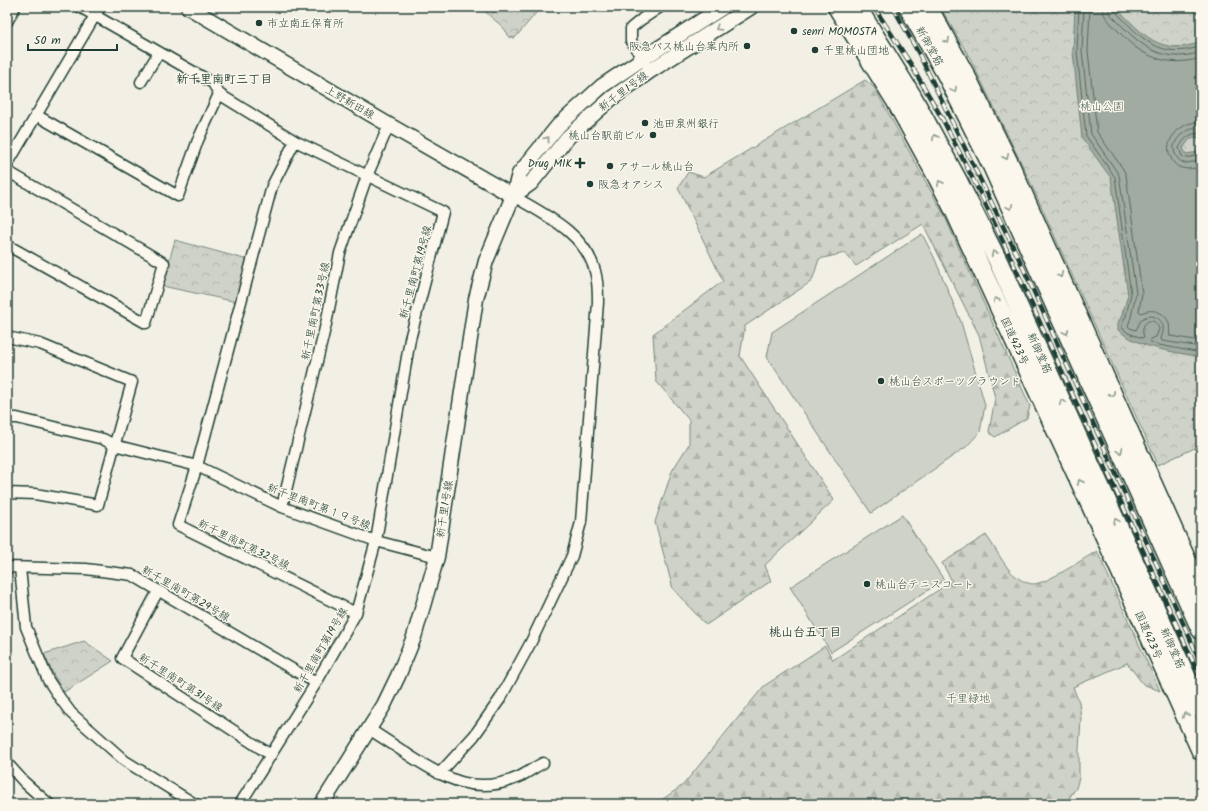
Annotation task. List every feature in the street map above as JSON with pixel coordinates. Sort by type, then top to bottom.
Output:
[{"type":"highway","name":"国道423号","points":[[837,7],[895,100],[951,204],[1092,508],[1201,751]]},
{"type":"highway","name":"新御堂筋","points":[[857,7],[912,96],[958,181],[991,248],[1032,333],[1201,709]]},
{"type":"highway","name":"新御堂筋","points":[[908,7],[946,74],[992,166],[1201,630]]},
{"type":"highway","points":[[928,7],[959,62],[1007,158],[1201,592]]},
{"type":"highway","points":[[1151,479],[1192,609]]},
{"type":"highway","points":[[1092,508],[1162,623]]},
{"type":"street","points":[[7,22],[15,7]]},
{"type":"street","name":"新千里南町第19号線","points":[[80,7],[97,11],[159,52],[213,83],[219,94],[295,141],[443,212],[410,339],[376,541],[356,613],[316,683],[240,804]]},
{"type":"street","name":"上野新田線","points":[[188,7],[513,196]]},
{"type":"street","points":[[650,71],[631,41],[632,28],[642,18],[660,7]]},
{"type":"street","name":"新千里1号線","points":[[322,804],[384,704],[414,637],[437,557],[476,299],[486,260],[513,196],[519,174],[558,126],[602,86],[723,7]]},
{"type":"street","name":"新千里1号線","points":[[513,196],[531,183],[568,137],[612,98],[650,71],[751,7]]},
{"type":"street","points":[[7,165],[97,11]]},
{"type":"street","points":[[141,82],[159,52]]},
{"type":"street","points":[[36,116],[178,196],[198,140],[219,94]]},
{"type":"street","name":"新千里南町第33号線","points":[[282,507],[326,324],[340,253],[367,176],[389,125]]},
{"type":"street","points":[[197,466],[272,186],[295,141]]},
{"type":"street","points":[[7,171],[164,263],[146,323],[7,245]]},
{"type":"street","points":[[439,774],[474,736],[500,699],[531,642],[572,556],[581,522],[598,302],[597,279],[592,262],[583,246],[574,236],[562,226],[513,196]]},
{"type":"street","points":[[7,337],[40,344],[132,382],[98,506],[35,494],[7,493]]},
{"type":"street","name":"新千里南町第１９号線","points":[[7,418],[17,418],[103,439],[114,445],[197,466],[282,507],[376,541],[437,557]]},
{"type":"street","name":"新千里南町第32号線","points":[[197,466],[178,525],[356,613]]},
{"type":"street","name":"新千里南町第29号線","points":[[7,568],[86,569],[132,575],[316,683]]},
{"type":"street","points":[[20,568],[26,627],[48,680],[71,713],[126,762],[195,804]]},
{"type":"street","name":"新千里南町第31号線","points":[[158,590],[122,658],[271,755]]},
{"type":"street","points":[[369,729],[439,774],[466,784],[492,784],[518,778],[543,763]]},
{"type":"street","points":[[7,763],[24,782],[49,804]]},
{"type":"green space","points":[[487,7],[541,7],[515,38],[509,37],[505,29],[487,14],[484,10]]},
{"type":"green space","name":"桃山公園","points":[[940,7],[1201,7],[1201,456],[1197,447],[1158,465],[1027,175],[970,58]]},
{"type":"green space","points":[[631,73],[631,77],[614,89],[573,124],[557,140],[535,167],[533,166],[553,138],[603,92]]},
{"type":"green space","points":[[865,80],[874,87],[944,215],[1030,406],[1027,418],[995,437],[989,432],[995,398],[979,335],[923,224],[856,266],[845,253],[819,259],[812,281],[745,326],[740,356],[834,500],[765,565],[771,581],[706,625],[673,589],[655,522],[672,471],[689,444],[689,420],[656,381],[653,334],[723,281],[678,188],[688,172],[704,177]]},
{"type":"green space","name":"桃山台スポーツグラウンド","points":[[922,234],[934,257],[961,322],[985,405],[980,432],[966,447],[871,513],[767,357],[772,332]]},
{"type":"green space","points":[[175,240],[248,260],[237,302],[162,286]]},
{"type":"green space","name":"桃山台テニスコート","points":[[902,515],[944,580],[831,652],[790,587]]},
{"type":"green space","name":"千里緑地","points":[[986,535],[1010,571],[1021,580],[1031,584],[1048,580],[1097,551],[1160,691],[1143,684],[1127,663],[1073,687],[1079,702],[1081,719],[1079,778],[1076,788],[1065,804],[656,804],[683,785],[764,686],[825,646],[833,660],[952,581],[942,563]]},
{"type":"green space","points":[[84,641],[113,661],[64,692],[55,678],[44,654]]},
{"type":"water","points":[[1075,7],[1116,7],[1134,26],[1153,40],[1163,45],[1174,47],[1187,46],[1201,42],[1201,143],[1198,137],[1190,139],[1183,148],[1186,154],[1199,152],[1201,149],[1201,357],[1146,345],[1126,336],[1118,330],[1118,323],[1128,295],[1111,178],[1082,138],[1073,52]]},
{"type":"railway","points":[[874,7],[910,63],[943,120],[981,195],[1201,679]]},
{"type":"railway","points":[[893,7],[919,54],[1021,263],[1201,663]]},
{"type":"place","name":"市立南丘保育所","points":[[259,23]]},
{"type":"place","name":"senri MOMOSTA","points":[[794,31]]},
{"type":"place","name":"阪急バス桃山台案内所","points":[[747,46]]},
{"type":"place","name":"千里桃山団地","points":[[815,50]]},
{"type":"place","name":"池田泉州銀行","points":[[645,123]]},
{"type":"place","name":"桃山台駅前ビル","points":[[653,135]]},
{"type":"place","name":"Drug MIK","points":[[580,163]]},
{"type":"place","name":"アサール桃山台","points":[[610,166]]},
{"type":"place","name":"阪急オアシス","points":[[590,184]]},
{"type":"place","name":"桃山台スポーツグラウンド","points":[[881,381]]},
{"type":"place","name":"桃山台テニスコート","points":[[867,584]]},
{"type":"district","name":"新千里南町三丁目","points":[[224,79]]},
{"type":"district","name":"桃山台五丁目","points":[[805,632]]}]
